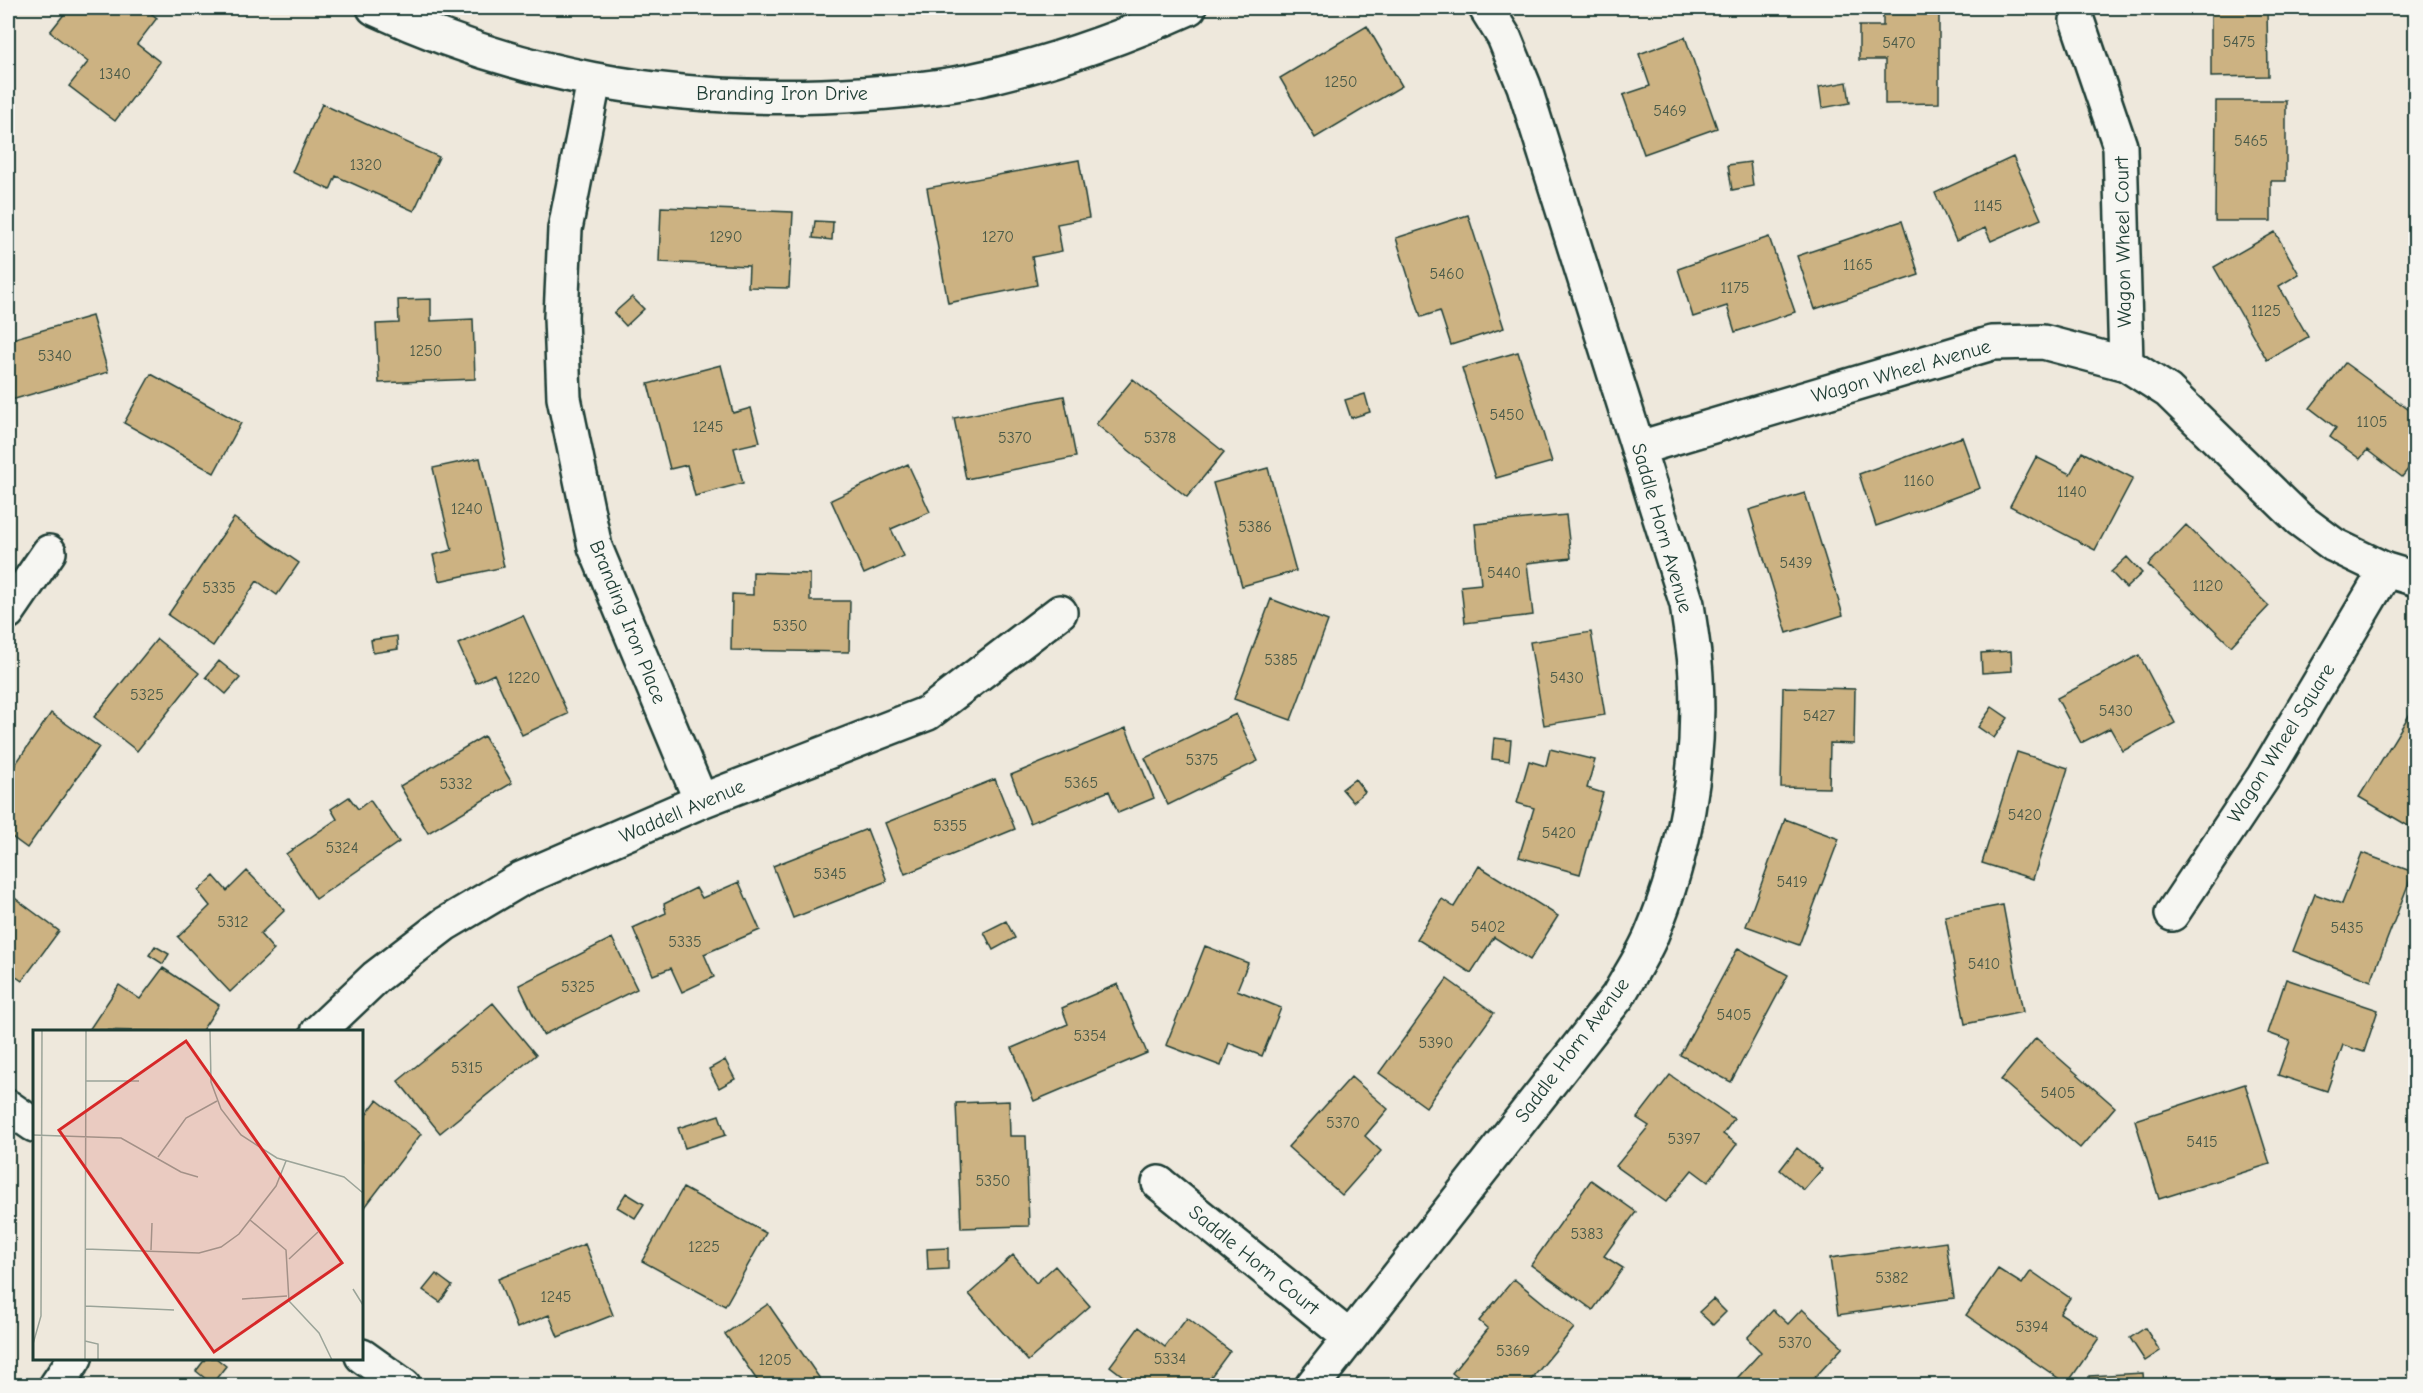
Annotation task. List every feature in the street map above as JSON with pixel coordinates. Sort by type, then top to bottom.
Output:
[{"type":"street","name":"Branding Iron Drive","points":[[374,8],[428,33],[501,57],[594,81],[675,93],[776,97],[883,93],[965,82],[1063,58],[1189,8]]},
{"type":"street","name":"Saddle Horn Avenue","points":[[1312,1386],[1618,996],[1650,938],[1672,880],[1689,807],[1695,753],[1696,676],[1687,604],[1524,86],[1504,37],[1486,8]]},
{"type":"street","name":"Wagon Wheel Court","points":[[2077,20],[2120,146],[2126,364]]},
{"type":"street","name":"Branding Iron Place","points":[[594,81],[565,229],[561,317],[564,398],[595,547],[701,801]]},
{"type":"street","name":"Wagon Wheel Avenue","points":[[1639,448],[1992,343],[2043,342],[2126,364],[2168,391],[2299,519],[2334,545],[2401,575]]},
{"type":"street","points":[[8,612],[49,552]]},
{"type":"street","name":"Wagon Wheel Square","points":[[2172,914],[2401,575]]},
{"type":"street","name":"Waddell Avenue","points":[[320,1030],[376,976],[445,924],[521,879],[701,801],[928,713],[1060,612]]},
{"type":"street","points":[[8,1107],[33,1124]]},
{"type":"street","name":"Saddle Horn Court","points":[[1159,1183],[1349,1337]]},
{"type":"street","points":[[363,1357],[404,1386]]},
{"type":"street","points":[[56,1386],[74,1360]]},
{"type":"building","points":[[69,8],[144,8],[157,18],[137,44],[160,62],[115,121],[69,86],[88,62],[50,32]]},
{"type":"building","points":[[1883,8],[1939,8],[1939,103],[1885,104],[1885,60],[1859,60],[1859,26],[1883,26]]},
{"type":"building","points":[[2211,8],[2267,8],[2268,76],[2211,77]]},
{"type":"building","points":[[1367,26],[1402,86],[1315,138],[1280,78]]},
{"type":"building","points":[[1685,37],[1717,128],[1644,154],[1623,95],[1650,86],[1639,54]]},
{"type":"building","points":[[1847,82],[1850,103],[1822,108],[1819,87]]},
{"type":"building","points":[[2216,101],[2286,101],[2286,181],[2271,181],[2271,221],[2215,221]]},
{"type":"building","points":[[322,104],[439,157],[414,211],[336,176],[330,190],[292,172]]},
{"type":"building","points":[[2013,157],[2041,219],[1991,241],[1985,228],[1956,241],[1935,193]]},
{"type":"building","points":[[1079,160],[1089,218],[1057,224],[1062,251],[1032,257],[1037,285],[948,303],[927,188]]},
{"type":"building","points":[[1750,162],[1753,186],[1732,190],[1728,165]]},
{"type":"building","points":[[661,207],[793,212],[789,288],[748,287],[749,266],[659,262]]},
{"type":"building","points":[[1468,215],[1504,328],[1451,345],[1440,311],[1421,317],[1396,238]]},
{"type":"building","points":[[815,221],[833,222],[832,240],[813,238]]},
{"type":"building","points":[[1902,221],[1919,275],[1815,309],[1797,256]]},
{"type":"building","points":[[2275,232],[2299,274],[2279,286],[2308,337],[2267,360],[2214,267]]},
{"type":"building","points":[[1769,237],[1795,312],[1735,332],[1727,306],[1693,317],[1678,269]]},
{"type":"building","points":[[632,297],[644,309],[626,326],[614,313]]},
{"type":"building","points":[[431,299],[431,321],[473,319],[475,379],[379,383],[376,324],[399,323],[398,300]]},
{"type":"building","points":[[92,316],[108,372],[8,401],[8,340]]},
{"type":"building","points":[[1518,352],[1552,462],[1496,478],[1462,368]]},
{"type":"building","points":[[2345,363],[2416,415],[2416,459],[2402,477],[2367,450],[2360,459],[2330,437],[2336,428],[2310,408]]},
{"type":"building","points":[[721,365],[733,413],[751,408],[760,442],[734,448],[743,483],[695,496],[687,465],[670,469],[648,384]]},
{"type":"building","points":[[151,374],[241,423],[214,473],[124,423]]},
{"type":"building","points":[[1133,379],[1224,452],[1187,497],[1096,424]]},
{"type":"building","points":[[1365,394],[1370,412],[1351,418],[1345,400]]},
{"type":"building","points":[[1064,396],[1076,457],[966,479],[954,418]]},
{"type":"building","points":[[1962,437],[1980,488],[1876,526],[1859,474]]},
{"type":"building","points":[[2082,452],[2133,478],[2095,550],[2010,506],[2036,457],[2070,474]]},
{"type":"building","points":[[480,458],[504,567],[439,581],[433,555],[452,550],[433,468]]},
{"type":"building","points":[[908,464],[930,512],[891,529],[904,556],[864,574],[831,500]]},
{"type":"building","points":[[1268,468],[1296,571],[1242,586],[1213,483]]},
{"type":"building","points":[[1805,493],[1843,615],[1787,633],[1749,510]]},
{"type":"building","points":[[1566,515],[1571,558],[1527,563],[1533,615],[1465,623],[1461,586],[1481,584],[1475,524]]},
{"type":"building","points":[[234,518],[299,563],[277,595],[257,581],[213,646],[168,615]]},
{"type":"building","points":[[2186,525],[2269,606],[2231,646],[2148,565]]},
{"type":"building","points":[[2127,557],[2142,573],[2126,588],[2111,572]]},
{"type":"building","points":[[753,572],[810,574],[810,601],[850,601],[849,652],[731,650],[732,594],[753,595]]},
{"type":"building","points":[[1271,599],[1328,621],[1291,720],[1234,699]]},
{"type":"building","points":[[523,615],[568,714],[522,735],[494,674],[476,683],[458,644]]},
{"type":"building","points":[[1591,632],[1605,715],[1544,725],[1530,642]]},
{"type":"building","points":[[397,636],[398,649],[373,653],[371,640]]},
{"type":"building","points":[[157,639],[199,673],[137,751],[94,717]]},
{"type":"building","points":[[2011,651],[2012,671],[1982,673],[1981,653]]},
{"type":"building","points":[[2139,655],[2175,723],[2123,751],[2110,728],[2081,743],[2057,698]]},
{"type":"building","points":[[219,661],[240,678],[226,694],[206,677]]},
{"type":"building","points":[[1783,687],[1855,689],[1854,744],[1830,743],[1829,788],[1781,787]]},
{"type":"building","points":[[2416,704],[2416,818],[2410,827],[2359,797]]},
{"type":"building","points":[[1992,707],[2008,718],[1994,738],[1978,727]]},
{"type":"building","points":[[51,713],[99,747],[27,848],[8,834],[8,775]]},
{"type":"building","points":[[1236,714],[1258,761],[1168,805],[1145,758]]},
{"type":"building","points":[[1126,728],[1154,798],[1118,813],[1109,791],[1030,823],[1011,775]]},
{"type":"building","points":[[484,736],[512,783],[428,833],[400,786]]},
{"type":"building","points":[[1494,738],[1511,740],[1509,761],[1492,759]]},
{"type":"building","points":[[1550,749],[1595,760],[1587,788],[1603,793],[1580,874],[1519,857],[1534,808],[1517,803],[1529,761],[1546,766]]},
{"type":"building","points":[[2017,752],[2068,768],[2033,879],[1982,863]]},
{"type":"building","points":[[995,779],[1015,829],[905,874],[885,823]]},
{"type":"building","points":[[1355,779],[1365,792],[1353,802],[1342,789]]},
{"type":"building","points":[[349,797],[358,809],[370,800],[399,842],[316,899],[286,854],[337,819],[331,809]]},
{"type":"building","points":[[1785,819],[1839,839],[1799,945],[1746,926]]},
{"type":"building","points":[[867,829],[887,881],[793,918],[773,866]]},
{"type":"building","points":[[2362,853],[2413,872],[2371,981],[2293,951],[2315,894],[2342,904]]},
{"type":"building","points":[[1479,866],[1558,916],[1530,960],[1494,937],[1471,973],[1417,939],[1442,899],[1454,907]]},
{"type":"building","points":[[247,871],[285,910],[260,934],[274,950],[230,992],[178,937],[210,906],[198,891],[214,876],[227,891]]},
{"type":"building","points":[[739,882],[760,930],[704,954],[714,977],[682,992],[671,968],[653,975],[633,928],[666,913],[664,904],[696,888],[702,898]]},
{"type":"building","points":[[8,893],[59,931],[22,981],[8,971]]},
{"type":"building","points":[[2003,905],[2023,1012],[1965,1024],[1945,916]]},
{"type":"building","points":[[1006,921],[1015,938],[993,950],[984,932]]},
{"type":"building","points":[[612,938],[637,989],[543,1035],[519,985]]},
{"type":"building","points":[[155,946],[169,954],[163,964],[149,955]]},
{"type":"building","points":[[1205,946],[1248,963],[1237,990],[1281,1008],[1262,1056],[1229,1043],[1221,1066],[1166,1045]]},
{"type":"building","points":[[1738,948],[1788,975],[1731,1082],[1680,1055]]},
{"type":"building","points":[[163,968],[219,1005],[202,1030],[89,1030],[119,985],[140,999]]},
{"type":"building","points":[[1447,979],[1494,1013],[1426,1107],[1379,1073]]},
{"type":"building","points":[[2286,979],[2378,1010],[2364,1052],[2343,1045],[2327,1091],[2278,1075],[2290,1041],[2268,1033]]},
{"type":"building","points":[[1118,984],[1147,1053],[1034,1101],[1012,1048],[1068,1024],[1062,1008]]},
{"type":"building","points":[[493,1003],[536,1055],[440,1133],[398,1081]]},
{"type":"building","points":[[2036,1038],[2115,1107],[2080,1148],[2001,1080]]},
{"type":"building","points":[[725,1060],[735,1079],[719,1088],[709,1069]]},
{"type":"building","points":[[1670,1075],[1734,1119],[1723,1134],[1737,1144],[1708,1182],[1692,1170],[1666,1202],[1616,1166],[1649,1126],[1637,1118]]},
{"type":"building","points":[[1351,1077],[1388,1109],[1365,1136],[1381,1151],[1342,1195],[1288,1147]]},
{"type":"building","points":[[2245,1084],[2270,1164],[2159,1199],[2135,1120]]},
{"type":"building","points":[[377,1100],[421,1134],[363,1210],[363,1119]]},
{"type":"building","points":[[1009,1101],[1010,1136],[1026,1136],[1029,1226],[961,1228],[956,1103]]},
{"type":"building","points":[[719,1115],[726,1135],[685,1148],[678,1128]]},
{"type":"building","points":[[1797,1148],[1822,1169],[1804,1190],[1780,1170]]},
{"type":"building","points":[[1591,1180],[1636,1212],[1604,1256],[1623,1268],[1593,1310],[1531,1265]]},
{"type":"building","points":[[683,1188],[766,1233],[725,1306],[642,1261]]},
{"type":"building","points":[[626,1193],[644,1204],[635,1218],[617,1207]]},
{"type":"building","points":[[1946,1242],[1954,1298],[1838,1315],[1830,1258]]},
{"type":"building","points":[[585,1244],[613,1315],[558,1337],[549,1315],[517,1328],[498,1279]]},
{"type":"building","points":[[948,1248],[948,1269],[928,1270],[927,1249]]},
{"type":"building","points":[[1013,1255],[1036,1283],[1055,1266],[1090,1306],[1028,1361],[969,1294]]},
{"type":"building","points":[[1998,1269],[2022,1284],[2031,1271],[2070,1298],[2060,1313],[2099,1338],[2067,1384],[1966,1315]]},
{"type":"building","points":[[436,1274],[452,1286],[440,1302],[423,1290]]},
{"type":"building","points":[[1514,1279],[1574,1328],[1526,1386],[1468,1386],[1452,1373],[1488,1329],[1479,1321]]},
{"type":"building","points":[[1713,1299],[1726,1312],[1713,1325],[1699,1312]]},
{"type":"building","points":[[768,1304],[825,1386],[761,1386],[725,1334]]},
{"type":"building","points":[[1802,1309],[1843,1347],[1807,1386],[1730,1386],[1761,1352],[1747,1338],[1773,1310],[1788,1324]]},
{"type":"building","points":[[1187,1318],[1230,1351],[1204,1386],[1129,1386],[1132,1383],[1110,1366],[1139,1327],[1165,1347]]},
{"type":"building","points":[[2145,1328],[2160,1351],[2145,1361],[2130,1338]]},
{"type":"building","points":[[204,1360],[218,1360],[226,1366],[212,1384],[196,1371]]},
{"type":"building","points":[[2143,1373],[2144,1386],[2089,1386],[2089,1376]]}]
